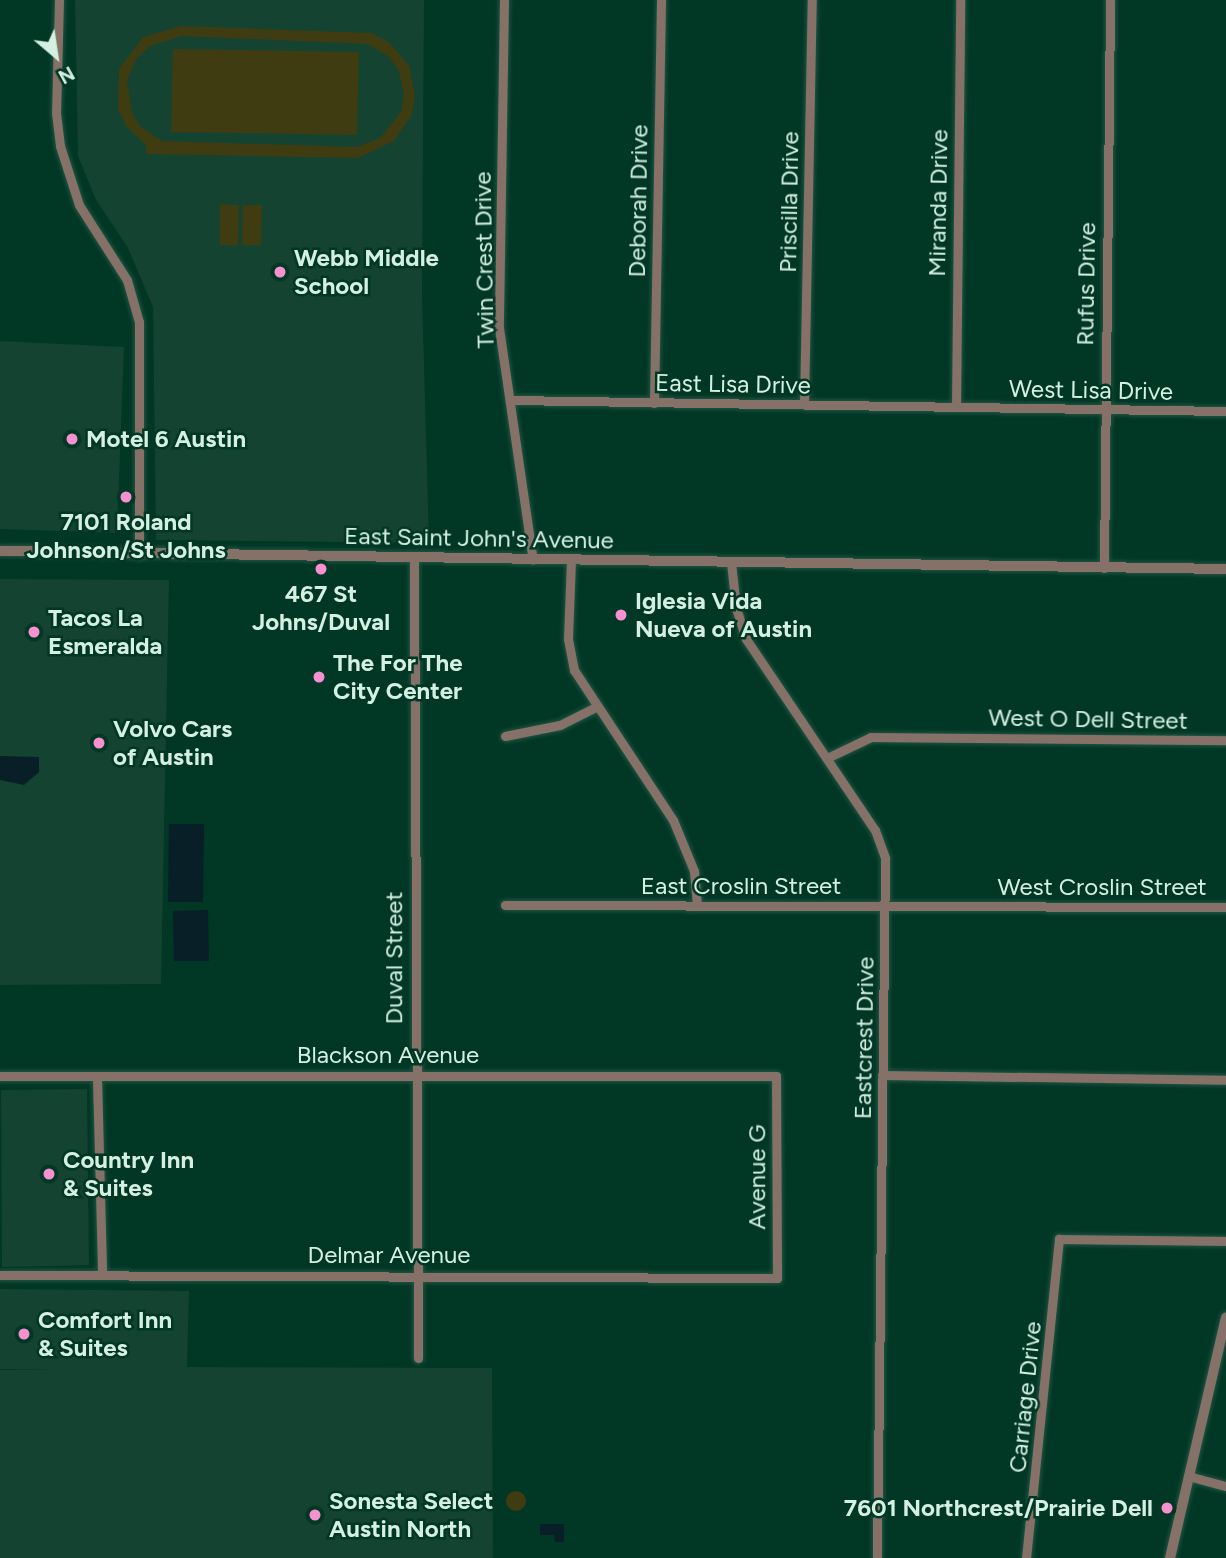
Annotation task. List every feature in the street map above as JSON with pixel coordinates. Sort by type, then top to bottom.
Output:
[{"type":"street","points":[[59,0],[56,113],[60,146],[79,205],[127,280],[139,322],[139,555]]},
{"type":"street","name":"Twin Crest Drive","points":[[504,0],[499,328],[533,560]]},
{"type":"street","name":"Deborah Drive","points":[[654,402],[661,0]]},
{"type":"street","name":"Priscilla Drive","points":[[804,404],[812,0]]},
{"type":"street","name":"Miranda Drive","points":[[956,407],[960,0]]},
{"type":"street","name":"Rufus Drive","points":[[1104,568],[1110,0]]},
{"type":"street","name":"East Lisa Drive","points":[[510,400],[956,407]]},
{"type":"street","name":"West Lisa Drive","points":[[956,407],[1226,411]]},
{"type":"street","name":"East Saint John's Avenue","points":[[0,551],[1226,569]]},
{"type":"street","name":"Duval Street","points":[[414,558],[418,1358]]},
{"type":"street","points":[[571,560],[571,657],[579,683],[673,820],[694,871],[696,904]]},
{"type":"street","name":"Eastcrest Drive","points":[[731,562],[736,608],[746,639],[880,839],[887,877],[877,1558]]},
{"type":"street","points":[[505,736],[560,725],[596,706]]},
{"type":"street","name":"West O Dell Street","points":[[827,758],[871,737],[1226,740]]},
{"type":"street","name":"East Croslin Street","points":[[505,905],[977,906]]},
{"type":"street","name":"West Croslin Street","points":[[977,906],[1226,907]]},
{"type":"street","name":"Blackson Avenue","points":[[0,1076],[97,1078],[415,1073],[776,1076]]},
{"type":"street","points":[[882,1075],[1226,1080]]},
{"type":"street","name":"Avenue G","points":[[776,1076],[777,1278]]},
{"type":"street","points":[[97,1078],[102,1273]]},
{"type":"street","name":"Carriage Drive","points":[[1026,1558],[1059,1239],[1226,1241]]},
{"type":"street","name":"Delmar Avenue","points":[[0,1275],[417,1274],[777,1278]]},
{"type":"street","points":[[1170,1558],[1226,1317]]},
{"type":"street","points":[[1188,1476],[1226,1486]]},
{"type":"shaded area","name":"Webb Middle School","points":[[75,0],[424,0],[422,293],[429,543],[156,540],[153,307],[128,248],[96,200],[78,156]]},
{"type":"shaded area","points":[[182,26],[372,33],[390,43],[409,66],[415,96],[411,116],[394,141],[358,158],[146,154],[146,145],[127,127],[118,109],[119,69],[143,37]],"holes":[[[182,36],[368,44],[389,57],[399,71],[404,95],[401,112],[380,138],[357,147],[162,141],[141,127],[132,113],[127,80],[137,58],[150,46]]]},
{"type":"shaded area","points":[[173,49],[359,52],[357,135],[171,132]]},
{"type":"shaded area","points":[[220,204],[239,205],[238,245],[220,245]]},
{"type":"shaded area","points":[[243,205],[262,205],[261,245],[242,245]]},
{"type":"shaded area","points":[[0,341],[124,347],[117,533],[0,529]]},
{"type":"shaded area","points":[[0,579],[169,580],[161,984],[0,985]]},
{"type":"shaded area","points":[[87,1089],[89,1265],[2,1267],[1,1090]]},
{"type":"shaded area","points":[[0,1289],[189,1291],[187,1367],[492,1368],[493,1558],[0,1558],[0,1370],[57,1369],[0,1369]]},
{"type":"shaded area","points":[[516,1491],[523,1494],[526,1501],[523,1508],[516,1511],[509,1508],[506,1501],[509,1494]]},
{"type":"water","points":[[0,756],[39,757],[39,772],[24,785],[0,780]]},
{"type":"water","points":[[169,824],[204,824],[203,902],[168,902]]},
{"type":"water","points":[[208,910],[209,961],[174,961],[173,911]]},
{"type":"water","points":[[540,1524],[564,1524],[564,1542],[555,1542],[554,1535],[540,1535]]},
{"type":"place","name":"Webb Middle School","points":[[280,272]]},
{"type":"place","name":"Motel 6 Austin","points":[[72,439]]},
{"type":"place","name":"7101 Roland Johnson/St Johns","points":[[126,497]]},
{"type":"place","name":"467 St Johns/Duval","points":[[321,569]]},
{"type":"place","name":"Iglesia Vida Nueva of Austin","points":[[621,615]]},
{"type":"place","name":"Tacos La Esmeralda","points":[[34,632]]},
{"type":"place","name":"The For The City Center","points":[[319,677]]},
{"type":"place","name":"Volvo Cars of Austin","points":[[99,743]]},
{"type":"place","name":"Country Inn & Suites","points":[[49,1174]]},
{"type":"place","name":"Comfort Inn & Suites","points":[[24,1334]]},
{"type":"place","name":"7601 Northcrest/Prairie Dell","points":[[1167,1508]]},
{"type":"place","name":"Sonesta Select Austin North","points":[[315,1515]]}]
